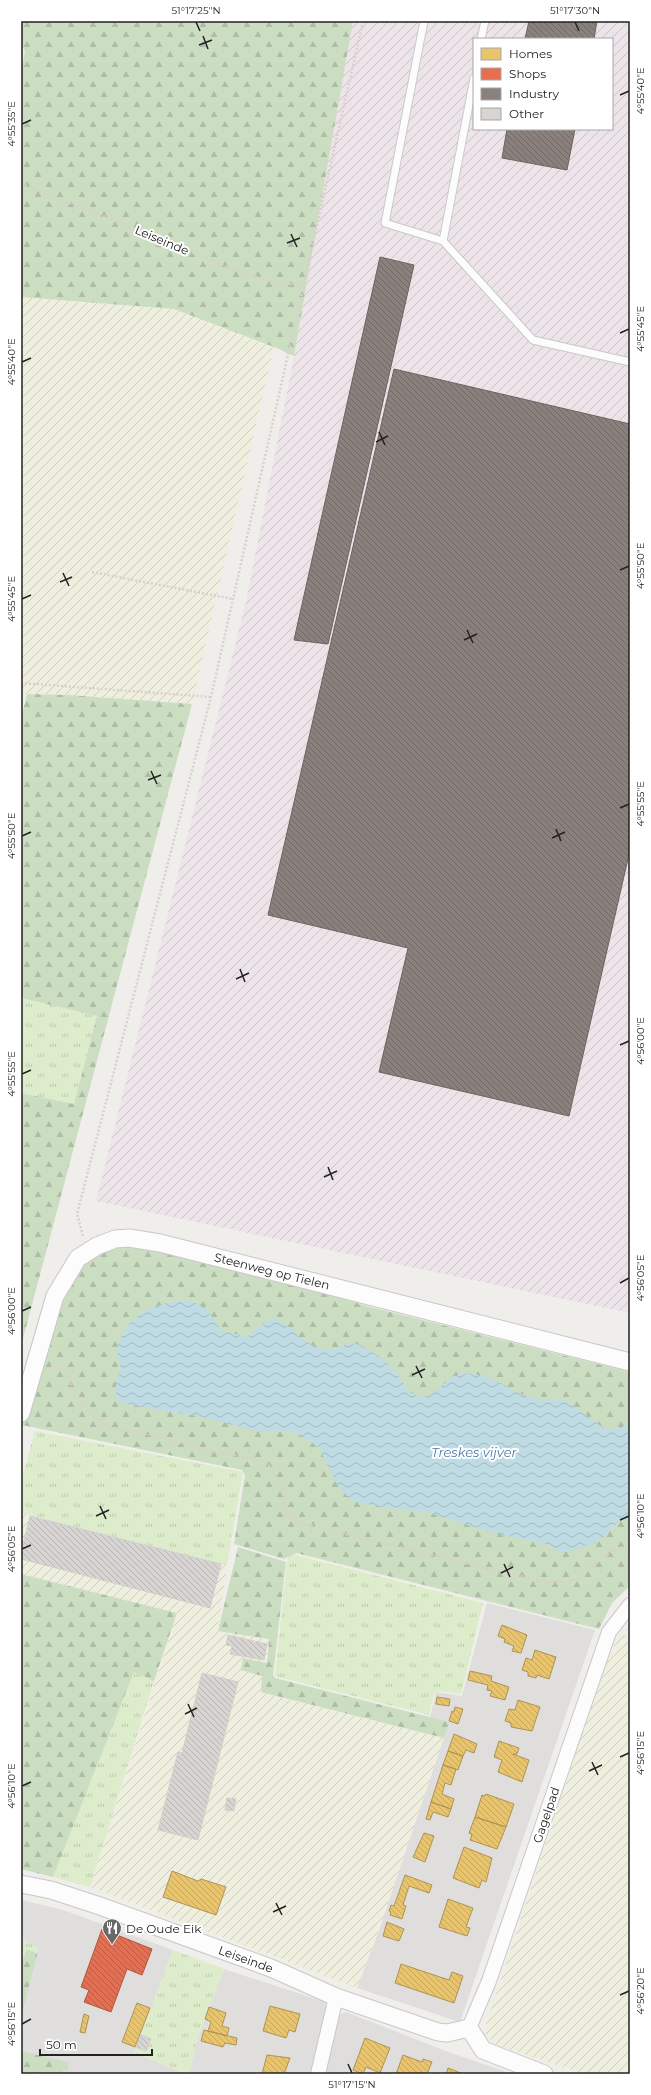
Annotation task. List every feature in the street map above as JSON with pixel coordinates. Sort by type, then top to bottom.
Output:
[{"type":"street","name":"Steenweg op Tielen","points":[[21,1413],[55,1296],[78,1258],[97,1246],[115,1239],[129,1238],[160,1242],[630,1362]]},
{"type":"street","name":"Gagelpad","points":[[468,2028],[489,1981],[609,1632],[630,1605]]},
{"type":"street","name":"Leiseinde","points":[[21,1884],[51,1890],[100,1906],[271,1968],[336,1996],[438,2032],[447,2033],[468,2028]]},
{"type":"street","points":[[318,2074],[336,1996]]},
{"type":"street","points":[[468,2028],[483,2050],[544,2074]]},
{"type":"lane","points":[[424,21],[385,223],[444,241],[533,340],[630,362]]},
{"type":"lane","points":[[481,38],[485,21]]},
{"type":"lane","points":[[444,241],[473,83]]},
{"type":"path","points":[[84,1240],[77,1214],[211,697],[363,21]]},
{"type":"path","name":"Leiseinde","points":[[21,184],[236,270],[283,286],[305,281]]},
{"type":"path","points":[[92,572],[232,599]]},
{"type":"path","points":[[21,683],[211,697]]},
{"type":"path","points":[[36,1360],[63,1370],[70,1381],[75,1394],[94,1418],[111,1428],[148,1434],[211,1451],[256,1459],[271,1467],[280,1484],[286,1511],[297,1522],[552,1583],[566,1582],[577,1579],[590,1567],[613,1552],[630,1545]]},
{"type":"shaded area","points":[[353,21],[630,21],[630,1313],[96,1201],[246,602],[294,356]]},
{"type":"shaded area","points":[[487,1603],[595,1630],[460,2022],[357,1988],[379,1930],[448,1722],[430,1718],[436,1692],[462,1696]]},
{"type":"shaded area","points":[[21,1900],[63,1910],[173,1950],[134,2053],[187,2074],[21,2074],[21,1964],[27,1949],[21,1947]]},
{"type":"shaded area","points":[[21,1900],[77,1916],[60,1960],[68,2062],[21,2051],[21,2018],[38,1951],[37,1947],[31,1943],[21,1940]]},
{"type":"shaded area","points":[[224,1969],[325,2002],[326,2008],[311,2074],[189,2074],[199,2035]]},
{"type":"shaded area","points":[[346,2012],[451,2053],[512,2074],[324,2074],[337,2020],[341,2014]]},
{"type":"green space","points":[[21,21],[353,21],[294,356],[174,309],[21,297],[21,70],[25,52],[21,43]]},
{"type":"green space","points":[[21,297],[174,309],[274,347],[192,704],[69,695],[21,694]]},
{"type":"green space","points":[[27,694],[69,695],[192,704],[21,1346],[21,1093],[74,1104],[97,1016],[21,998],[21,719]]},
{"type":"green space","points":[[21,998],[97,1016],[74,1104],[21,1093]]},
{"type":"green space","points":[[116,1234],[155,1242],[367,1306],[630,1372],[630,1586],[612,1603],[599,1629],[296,1553],[284,1559],[234,1544],[245,1475],[242,1470],[22,1425],[49,1324],[72,1251],[98,1235]]},
{"type":"green space","points":[[35,1431],[243,1472],[227,1565],[21,1513],[21,1481]]},
{"type":"green space","points":[[21,1513],[227,1565],[218,1631],[269,1639],[261,1691],[444,1738],[379,1930],[357,1988],[90,1887],[177,1613],[21,1574]]},
{"type":"green space","points":[[238,1547],[286,1562],[273,1675],[275,1678],[449,1722],[444,1738],[261,1692],[262,1676],[241,1670],[243,1658],[267,1663],[269,1639],[218,1631]]},
{"type":"green space","points":[[288,1553],[483,1603],[461,1694],[438,1691],[434,1694],[429,1715],[275,1676]]},
{"type":"green space","points":[[21,1574],[177,1613],[154,1681],[134,1672],[53,1877],[21,1869]]},
{"type":"green space","points":[[621,1633],[630,1638],[630,2074],[583,2074],[497,2045],[483,2033],[607,1659]]},
{"type":"green space","points":[[134,1672],[154,1681],[90,1887],[53,1877]]},
{"type":"green space","points":[[21,1940],[35,1946],[38,1954],[27,1949],[21,1964]]},
{"type":"green space","points":[[27,1949],[38,1954],[21,2018],[21,1964]]},
{"type":"green space","points":[[173,1950],[224,1969],[199,2035],[189,2074],[134,2053]]},
{"type":"green space","points":[[21,2051],[68,2062],[68,2069],[58,2074],[21,2074]]},
{"type":"water","name":"Treskes vijver","points":[[188,1300],[206,1308],[221,1330],[247,1337],[263,1323],[273,1318],[285,1324],[307,1342],[319,1348],[330,1349],[351,1344],[362,1346],[393,1368],[410,1392],[418,1396],[430,1395],[450,1379],[460,1374],[474,1374],[492,1379],[520,1393],[537,1399],[556,1399],[564,1401],[576,1407],[605,1428],[609,1429],[630,1424],[630,1517],[619,1521],[598,1542],[562,1553],[549,1545],[490,1532],[426,1512],[388,1508],[351,1501],[336,1483],[320,1449],[306,1438],[292,1431],[260,1432],[202,1417],[119,1403],[116,1394],[120,1366],[117,1350],[127,1327],[141,1313],[159,1305]]},
{"type":"building: Homes","points":[[502,1625],[527,1635],[521,1653],[512,1651],[514,1646],[504,1642],[505,1639],[498,1636]]},
{"type":"building: Homes","points":[[535,1650],[556,1657],[549,1679],[537,1675],[536,1678],[528,1676],[528,1672],[522,1670],[526,1658],[532,1660]]},
{"type":"building: Homes","points":[[470,1671],[492,1676],[491,1681],[509,1687],[505,1700],[490,1696],[492,1691],[487,1690],[488,1685],[468,1680]]},
{"type":"building: Homes","points":[[437,1697],[450,1699],[449,1706],[436,1704]]},
{"type":"building: Homes","points":[[518,1700],[540,1707],[532,1731],[511,1727],[511,1723],[505,1721],[509,1709],[515,1710]]},
{"type":"building: Homes","points":[[455,1707],[463,1709],[458,1724],[449,1721]]},
{"type":"building: Homes","points":[[454,1734],[477,1744],[474,1753],[466,1750],[463,1756],[448,1751]]},
{"type":"building: Homes","points":[[499,1741],[519,1748],[517,1754],[513,1754],[529,1760],[522,1782],[498,1772],[502,1760],[494,1757]]},
{"type":"building: Homes","points":[[448,1751],[463,1756],[458,1770],[443,1765]]},
{"type":"building: Homes","points":[[443,1765],[456,1769],[451,1785],[445,1783],[442,1794],[454,1799],[451,1809],[431,1802]]},
{"type":"building: Homes","points":[[486,1794],[514,1804],[506,1827],[475,1817],[482,1795],[485,1796]]},
{"type":"building: Homes","points":[[431,1802],[451,1809],[448,1817],[433,1812],[430,1820],[426,1819]]},
{"type":"building: Homes","points":[[475,1817],[506,1827],[497,1849],[470,1840],[472,1835],[469,1833]]},
{"type":"building: Homes","points":[[424,1833],[434,1836],[425,1862],[413,1857]]},
{"type":"building: Homes","points":[[464,1847],[492,1858],[486,1882],[482,1880],[479,1888],[453,1878]]},
{"type":"building: Homes","points":[[172,1871],[198,1881],[201,1879],[226,1887],[216,1915],[163,1897]]},
{"type":"building: Homes","points":[[405,1875],[432,1885],[429,1893],[409,1886],[403,1905],[406,1906],[402,1919],[390,1915],[391,1912],[389,1911],[391,1905],[394,1906]]},
{"type":"building: Homes","points":[[448,1899],[473,1908],[466,1927],[470,1928],[467,1936],[439,1927]]},
{"type":"building: Homes","points":[[387,1922],[404,1929],[399,1941],[383,1936]]},
{"type":"building: Homes","points":[[401,1964],[449,1980],[452,1972],[463,1976],[454,2003],[395,1983]]},
{"type":"building: Homes","points":[[137,2003],[150,2008],[135,2047],[122,2042]]},
{"type":"building: Homes","points":[[270,2006],[300,2014],[295,2032],[289,2030],[286,2038],[263,2031]]},
{"type":"building: Homes","points":[[209,2007],[226,2013],[222,2026],[229,2028],[227,2036],[208,2031],[211,2022],[205,2019]]},
{"type":"building: Homes","points":[[84,2014],[89,2016],[85,2033],[80,2032]]},
{"type":"building: Homes","points":[[204,2030],[237,2038],[236,2045],[225,2043],[223,2047],[201,2041]]},
{"type":"building: Homes","points":[[365,2038],[390,2048],[380,2073],[366,2067],[363,2074],[353,2070]]},
{"type":"building: Homes","points":[[267,2055],[290,2058],[284,2074],[262,2074]]},
{"type":"building: Homes","points":[[403,2055],[422,2062],[423,2059],[432,2062],[427,2074],[396,2074]]},
{"type":"building: Homes","points":[[448,2068],[463,2074],[446,2074]]},
{"type":"building: Shops","points":[[102,1929],[152,1949],[142,1975],[127,1969],[111,2012],[84,2002],[89,1990],[81,1987]]},
{"type":"building: Industry","points":[[529,21],[597,21],[594,38],[525,38]]},
{"type":"building: Industry","points":[[507,130],[575,130],[567,170],[502,158]]},
{"type":"building: Industry","points":[[380,257],[414,265],[328,644],[294,640]]},
{"type":"building: Industry","points":[[394,369],[630,424],[630,850],[569,1116],[379,1072],[408,948],[268,915]]},
{"type":"building: Other","points":[[30,1516],[221,1564],[210,1608],[21,1559],[21,1552]]},
{"type":"building: Other","points":[[228,1635],[267,1644],[264,1660],[230,1654],[232,1646],[226,1645]]},
{"type":"building: Other","points":[[202,1673],[238,1682],[198,1840],[158,1830],[178,1752],[182,1753]]},
{"type":"building: Other","points":[[227,1798],[236,1799],[234,1811],[225,1810]]},
{"type":"building: Other","points":[[141,2035],[151,2039],[146,2051],[136,2047]]},
{"type":"place","name":"De Oude Eik","points":[[112,1945]]}]
